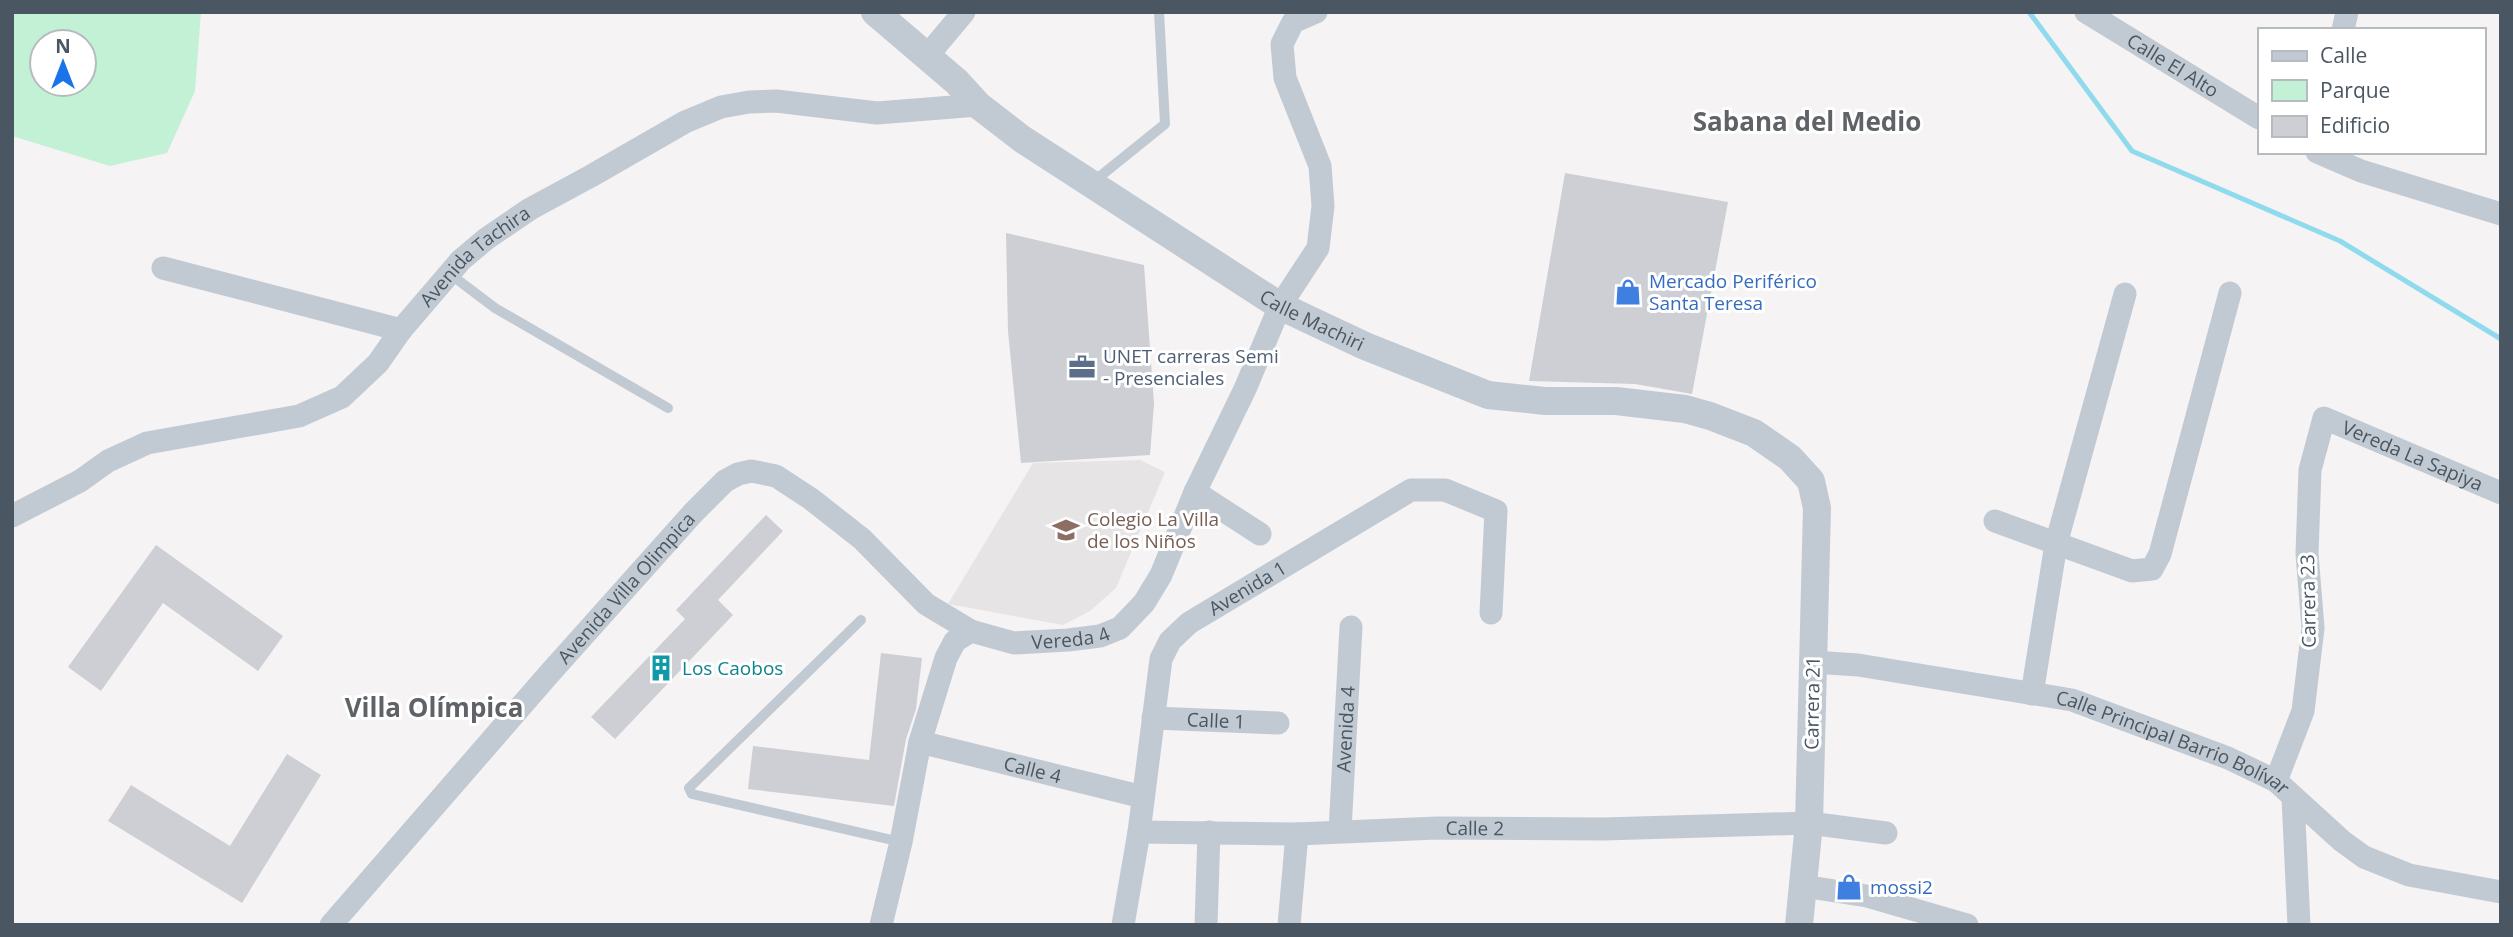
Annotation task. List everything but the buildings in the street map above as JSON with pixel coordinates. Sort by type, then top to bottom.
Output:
[{"type":"street","name":"Calle Machiri","points":[[875,12],[957,82],[978,105],[1023,139],[1280,306],[1365,346],[1488,395],[1545,401],[1616,401],[1685,409],[1710,416],[1754,433],[1790,458],[1811,481]]},
{"type":"street","points":[[927,55],[964,12]]},
{"type":"street","name":"Vereda 4","points":[[971,631],[1014,643],[1100,635],[1120,628],[1144,603],[1161,575],[1195,492],[1245,389],[1280,306],[1318,248],[1322,216],[1320,166],[1285,78],[1282,44],[1293,22],[1316,12]]},
{"type":"street","name":"Calle El Alto","points":[[2086,12],[2258,117]]},
{"type":"street","name":"Avenida Tachira","points":[[12,516],[80,481],[108,461],[147,443],[299,416],[342,397],[378,363],[401,330],[461,260],[486,239],[530,209],[685,122],[721,107],[776,101],[877,113],[978,105]]},
{"type":"street","points":[[2322,154],[2361,171],[2501,214]]},
{"type":"street","points":[[163,268],[401,330]]},
{"type":"street","points":[[1995,521],[2132,571],[2152,569],[2160,554],[2230,293]]},
{"type":"street","points":[[2032,694],[2056,544],[2125,294]]},
{"type":"street","name":"Vereda La Sapiya","points":[[2323,418],[2501,493]]},
{"type":"street","name":"Carrera 23","points":[[2276,781],[2303,711],[2313,628],[2307,554],[2310,470],[2323,418]]},
{"type":"street","name":"Avenida Villa Olimpica","points":[[331,925],[693,513],[725,481],[738,474],[751,471],[776,476],[811,499],[862,539],[926,604],[971,631]]},
{"type":"street","name":"Carrera 21","points":[[1799,925],[1809,823],[1814,662],[1813,583],[1817,508],[1811,481]]},
{"type":"street","name":"Avenida 1","points":[[1123,925],[1139,832],[1161,659],[1170,641],[1189,623],[1411,490],[1446,490],[1496,511],[1491,613]]},
{"type":"street","points":[[1195,492],[1260,534]]},
{"type":"street","name":"Avenida 4","points":[[1340,831],[1351,627]]},
{"type":"street","points":[[881,925],[901,842],[920,742],[946,658],[955,641],[971,631]]},
{"type":"street","name":"Calle Principal Barrio Bolívar","points":[[1814,662],[1858,665],[2084,705],[2228,758],[2276,781],[2342,841],[2364,857],[2409,875],[2501,892]]},
{"type":"street","name":"Calle 1","points":[[1153,718],[1278,723]]},
{"type":"street","name":"Calle 4","points":[[920,742],[1143,797]]},
{"type":"street","points":[[2293,798],[2299,925]]},
{"type":"street","name":"Calle 2","points":[[1139,832],[1297,834],[1340,831],[1437,837],[1809,823],[1886,833]]},
{"type":"street","points":[[1206,925],[1209,832]]},
{"type":"street","points":[[1289,925],[1297,834]]},
{"type":"street","points":[[1802,886],[1867,896],[1967,925]]},
{"type":"lane","points":[[1091,184],[1164,124],[1159,12]]},
{"type":"lane","points":[[450,274],[495,308],[668,408]]},
{"type":"lane","points":[[861,620],[689,788],[692,794],[901,842]]},
{"type":"shaded area","name":"Colegio La Villa de los Niños","points":[[1140,460],[1165,472],[1116,588],[1090,611],[1063,625],[948,604],[1033,463]]},
{"type":"green space","points":[[12,12],[201,12],[195,91],[167,153],[110,166],[12,136]]},
{"type":"waterway","points":[[2029,12],[2132,151],[2340,241],[2501,339]]},
{"type":"place","name":"Mercado Periférico Santa Teresa","points":[[1628,292]]},
{"type":"place","name":"UNET carreras Semi - Presenciales","points":[[1082,367]]},
{"type":"place","name":"Colegio La Villa de los Niños","points":[[1066,530]]},
{"type":"place","name":"Los Caobos","points":[[661,668]]},
{"type":"place","name":"mossi2","points":[[1849,887]]},
{"type":"district","name":"Sabana del Medio","points":[[1807,122]]},
{"type":"district","name":"Villa Olímpica","points":[[434,708]]}]
